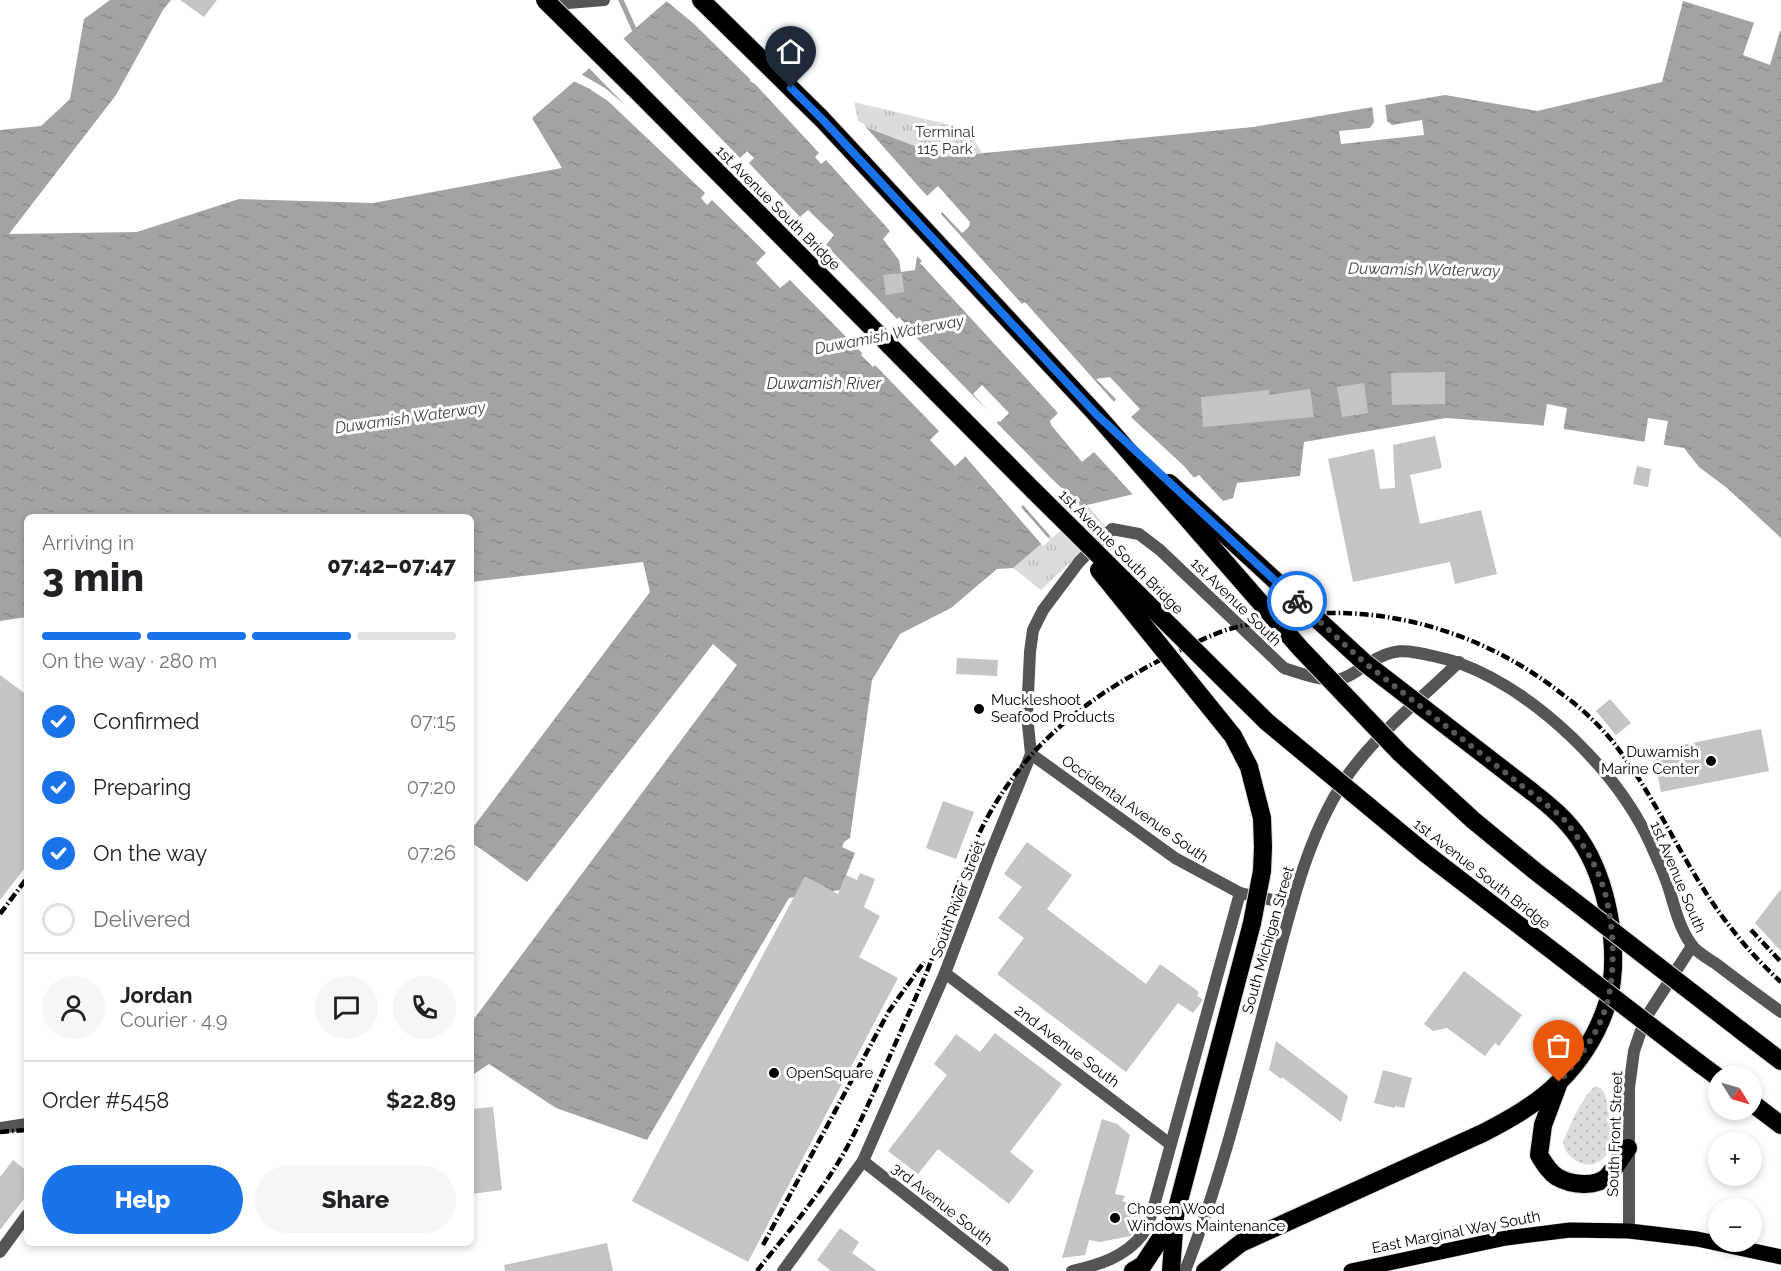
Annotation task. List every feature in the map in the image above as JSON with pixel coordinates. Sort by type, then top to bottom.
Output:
[{"type":"highway","name":"1st Avenue South Bridge","points":[[543,0],[1267,722],[1425,853],[1708,1070]]},
{"type":"highway","points":[[701,0],[822,119],[1096,414],[1300,648],[1400,753],[1473,820],[1534,871],[1781,1061]]},
{"type":"highway","points":[[1096,414],[1365,663],[1562,817],[1580,840],[1598,873],[1612,938],[1613,968],[1608,1000],[1597,1028],[1581,1055],[1559,1082],[1536,1102],[1484,1133],[1240,1243],[1206,1271]]},
{"type":"highway","points":[[1033,490],[1233,736],[1249,767],[1262,818],[1262,871],[1252,923],[1175,1216],[1171,1271]]},
{"type":"highway","points":[[1559,1082],[1543,1125],[1539,1155],[1549,1170],[1558,1178],[1575,1183],[1593,1184],[1606,1178],[1628,1148]]},
{"type":"highway","points":[[1762,1111],[1781,1125]]},
{"type":"highway","points":[[1133,1271],[1143,1265],[1175,1216]]},
{"type":"main road","name":"East Marginal Way South","points":[[1351,1271],[1506,1238],[1570,1230],[1629,1231],[1697,1239],[1781,1257]]},
{"type":"street","points":[[543,0],[568,3],[604,0]]},
{"type":"street","name":"1st Avenue South","points":[[1112,529],[1138,534],[1160,550],[1284,668],[1307,676],[1336,680],[1353,673],[1382,655],[1409,650],[1459,662],[1520,696],[1548,716],[1579,744],[1606,774],[1630,808],[1650,844],[1681,926],[1692,946],[1781,1012]]},
{"type":"street","name":"South River Street","points":[[783,1271],[863,1161],[945,973],[1031,754],[1027,715],[1029,652],[1033,630],[1043,610],[1079,562],[1112,529]]},
{"type":"street","name":"South Michigan Street","points":[[1185,1271],[1204,1223],[1292,904],[1310,848],[1326,813],[1349,773],[1371,746],[1459,662]]},
{"type":"street","name":"Occidental Avenue South","points":[[1031,754],[1175,858],[1240,893],[1292,904]]},
{"type":"street","points":[[1072,1271],[1117,1257],[1143,1234],[1152,1213],[1240,893]]},
{"type":"street","name":"South Front Street","points":[[1629,1231],[1629,1088],[1634,1052],[1645,1019],[1692,946]]},
{"type":"street","name":"2nd Avenue South","points":[[945,973],[1170,1144]]},
{"type":"street","points":[[0,1128],[24,1124]]},
{"type":"street","name":"3rd Avenue South","points":[[863,1161],[1003,1271]]},
{"type":"street","points":[[0,1252],[24,1219]]},
{"type":"green space","name":"Terminal 115 Park","points":[[854,102],[967,129],[982,153],[943,157],[859,124]]},
{"type":"green space","points":[[1087,505],[1107,528],[1041,590],[1013,568]]},
{"type":"green space","points":[[1595,1086],[1602,1090],[1606,1100],[1611,1142],[1603,1159],[1595,1164],[1586,1164],[1569,1155],[1563,1142],[1580,1105]]},
{"type":"water","name":"Duwamish River","points":[[110,0],[171,0],[163,10],[116,95],[9,234],[137,232],[239,199],[373,203],[562,168],[532,118],[668,0],[835,115],[943,157],[1253,127],[1445,95],[1537,111],[1662,82],[1683,1],[1781,31],[1781,538],[1727,488],[1699,467],[1684,448],[1539,425],[1446,418],[1304,442],[1300,476],[1237,483],[1233,498],[1223,501],[1199,475],[1185,482],[1087,505],[1013,568],[997,569],[951,608],[900,634],[872,680],[850,838],[844,842],[842,847],[855,853],[840,890],[789,898],[647,1140],[556,1108],[489,1064],[474,1074],[474,1019],[737,665],[713,644],[527,882],[474,844],[474,826],[650,592],[643,562],[474,582],[474,514],[24,514],[24,617],[0,621],[0,130],[41,126],[70,99],[84,19]]},
{"type":"pier","points":[[665,0],[718,0],[836,113],[865,124],[927,196],[938,186],[970,222],[969,227],[962,233],[942,212],[941,214],[1022,304],[1025,302],[1114,402],[1116,399],[1096,379],[1110,377],[1140,409],[1131,417],[1196,480],[1185,485],[1135,497],[1094,452],[1082,462],[1051,425],[1050,421],[1058,413],[920,263],[922,261],[917,256],[915,270],[901,272],[899,260],[883,239],[890,231],[826,160],[821,164],[815,157],[819,153],[755,84],[693,23]]},
{"type":"pier","points":[[1755,20],[1781,28],[1770,65],[1743,55]]},
{"type":"pier","points":[[621,36],[740,158],[747,151],[754,158],[749,163],[800,217],[808,210],[834,235],[826,245],[897,319],[899,317],[988,411],[973,394],[982,385],[1009,413],[997,423],[1085,510],[1052,538],[1023,505],[1021,507],[1050,540],[1043,546],[964,455],[965,457],[955,466],[930,440],[939,431],[875,365],[873,367],[861,355],[862,353],[790,280],[780,288],[756,263],[766,253],[712,200],[707,205],[701,198],[705,193],[608,101],[571,80],[579,73],[605,88],[625,105],[587,66]]},
{"type":"pier","points":[[1385,102],[1387,121],[1392,125],[1422,120],[1424,135],[1341,144],[1339,131],[1370,128],[1374,122],[1372,104]]},
{"type":"pier","points":[[1547,404],[1567,408],[1563,432],[1543,429]]},
{"type":"pier","points":[[1648,418],[1668,421],[1663,448],[1644,445]]},
{"type":"building","points":[[180,0],[217,0],[204,17]]},
{"type":"building","points":[[902,273],[904,292],[886,295],[883,275]]},
{"type":"building","points":[[1445,372],[1445,404],[1392,405],[1391,373]]},
{"type":"building","points":[[1364,383],[1368,413],[1342,417],[1337,387]]},
{"type":"building","points":[[1310,389],[1314,417],[1203,427],[1201,397],[1269,390],[1269,395]]},
{"type":"building","points":[[1435,436],[1442,468],[1410,475],[1420,524],[1481,510],[1497,574],[1455,584],[1450,562],[1353,582],[1328,459],[1374,449],[1380,489],[1395,488],[1393,445]]},
{"type":"building","points":[[1637,466],[1651,469],[1648,487],[1633,484]]},
{"type":"building","points":[[957,658],[998,660],[997,676],[956,674]]},
{"type":"building","points":[[0,675],[24,693],[24,869],[0,900]]},
{"type":"building","points":[[1610,699],[1631,723],[1616,735],[1596,711]]},
{"type":"building","name":"Duwamish Marine Center","points":[[1761,729],[1769,771],[1661,792],[1653,751]]},
{"type":"building","points":[[943,801],[974,812],[956,859],[926,848]]},
{"type":"building","points":[[1027,842],[1072,875],[1047,909],[1146,984],[1160,964],[1199,992],[1197,996],[1202,1001],[1193,1013],[1178,1003],[1126,1072],[997,974],[1024,938],[998,918],[1022,887],[1004,874]]},
{"type":"building","points":[[860,873],[875,879],[864,907],[880,916],[859,957],[898,978],[748,1262],[632,1201],[805,876],[838,894],[846,875],[857,880]]},
{"type":"building","points":[[1781,889],[1781,951],[1755,923]]},
{"type":"building","points":[[1464,971],[1522,1015],[1499,1046],[1495,1043],[1485,1056],[1447,1028],[1433,1031],[1424,1024]]},
{"type":"building","points":[[995,1033],[1062,1084],[1010,1152],[1034,1171],[1009,1204],[938,1149],[918,1174],[888,1151],[947,1075],[934,1064],[956,1034],[980,1052]]},
{"type":"building","points":[[1276,1041],[1348,1096],[1341,1122],[1282,1077],[1281,1079],[1269,1070]]},
{"type":"building","points":[[1383,1070],[1412,1078],[1404,1108],[1374,1103]]},
{"type":"building","points":[[493,1107],[502,1190],[474,1194],[474,1109]]},
{"type":"building","points":[[1102,1119],[1117,1124],[1130,1135],[1115,1194],[1125,1196],[1122,1201],[1145,1209],[1136,1229],[1130,1236],[1100,1242],[1089,1240],[1085,1255],[1062,1258]]},
{"type":"building","points":[[13,1160],[24,1169],[24,1199],[0,1230],[0,1177]]},
{"type":"building","points":[[840,1228],[859,1242],[852,1253],[877,1271],[831,1271],[817,1260]]},
{"type":"building","points":[[607,1243],[613,1271],[505,1271],[504,1265]]},
{"type":"waterway","points":[[621,0],[634,29]]},
{"type":"railway","points":[[757,1271],[822,1187],[855,1132],[928,969],[962,873],[978,836],[1004,791],[1041,745],[1085,706],[1162,659],[1233,628],[1320,613],[1389,617],[1451,633],[1509,659],[1536,675],[1570,700],[1616,745],[1645,788],[1714,905],[1750,951],[1781,982]]},
{"type":"railway","points":[[0,914],[24,882]]},
{"type":"railway","points":[[1751,930],[1781,962]]},
{"type":"railway","points":[[763,1245],[889,1011],[924,962]]},
{"type":"railway","points":[[0,1132],[24,1130]]},
{"type":"way so far","points":[[1297,601],[1365,663],[1562,817],[1580,840],[1598,873],[1612,938],[1613,968],[1608,1000],[1597,1028],[1581,1055],[1559,1082]]},
{"type":"place","name":"Muckleshoot Seafood Products","points":[[979,709]]},
{"type":"place","name":"Duwamish Marine Center","points":[[1711,761]]},
{"type":"place","name":"OpenSquare","points":[[774,1073]]},
{"type":"place","name":"Chosen Wood Windows Maintenance","points":[[1115,1218]]},
{"type":"route","points":[[791,88],[1096,414],[1297,601]]},
{"type":"water label","name":"Duwamish Waterway","points":[[1424,269]]},
{"type":"water label","name":"Duwamish Waterway","points":[[889,334]]},
{"type":"water label","name":"Duwamish Waterway","points":[[410,417]]}]
